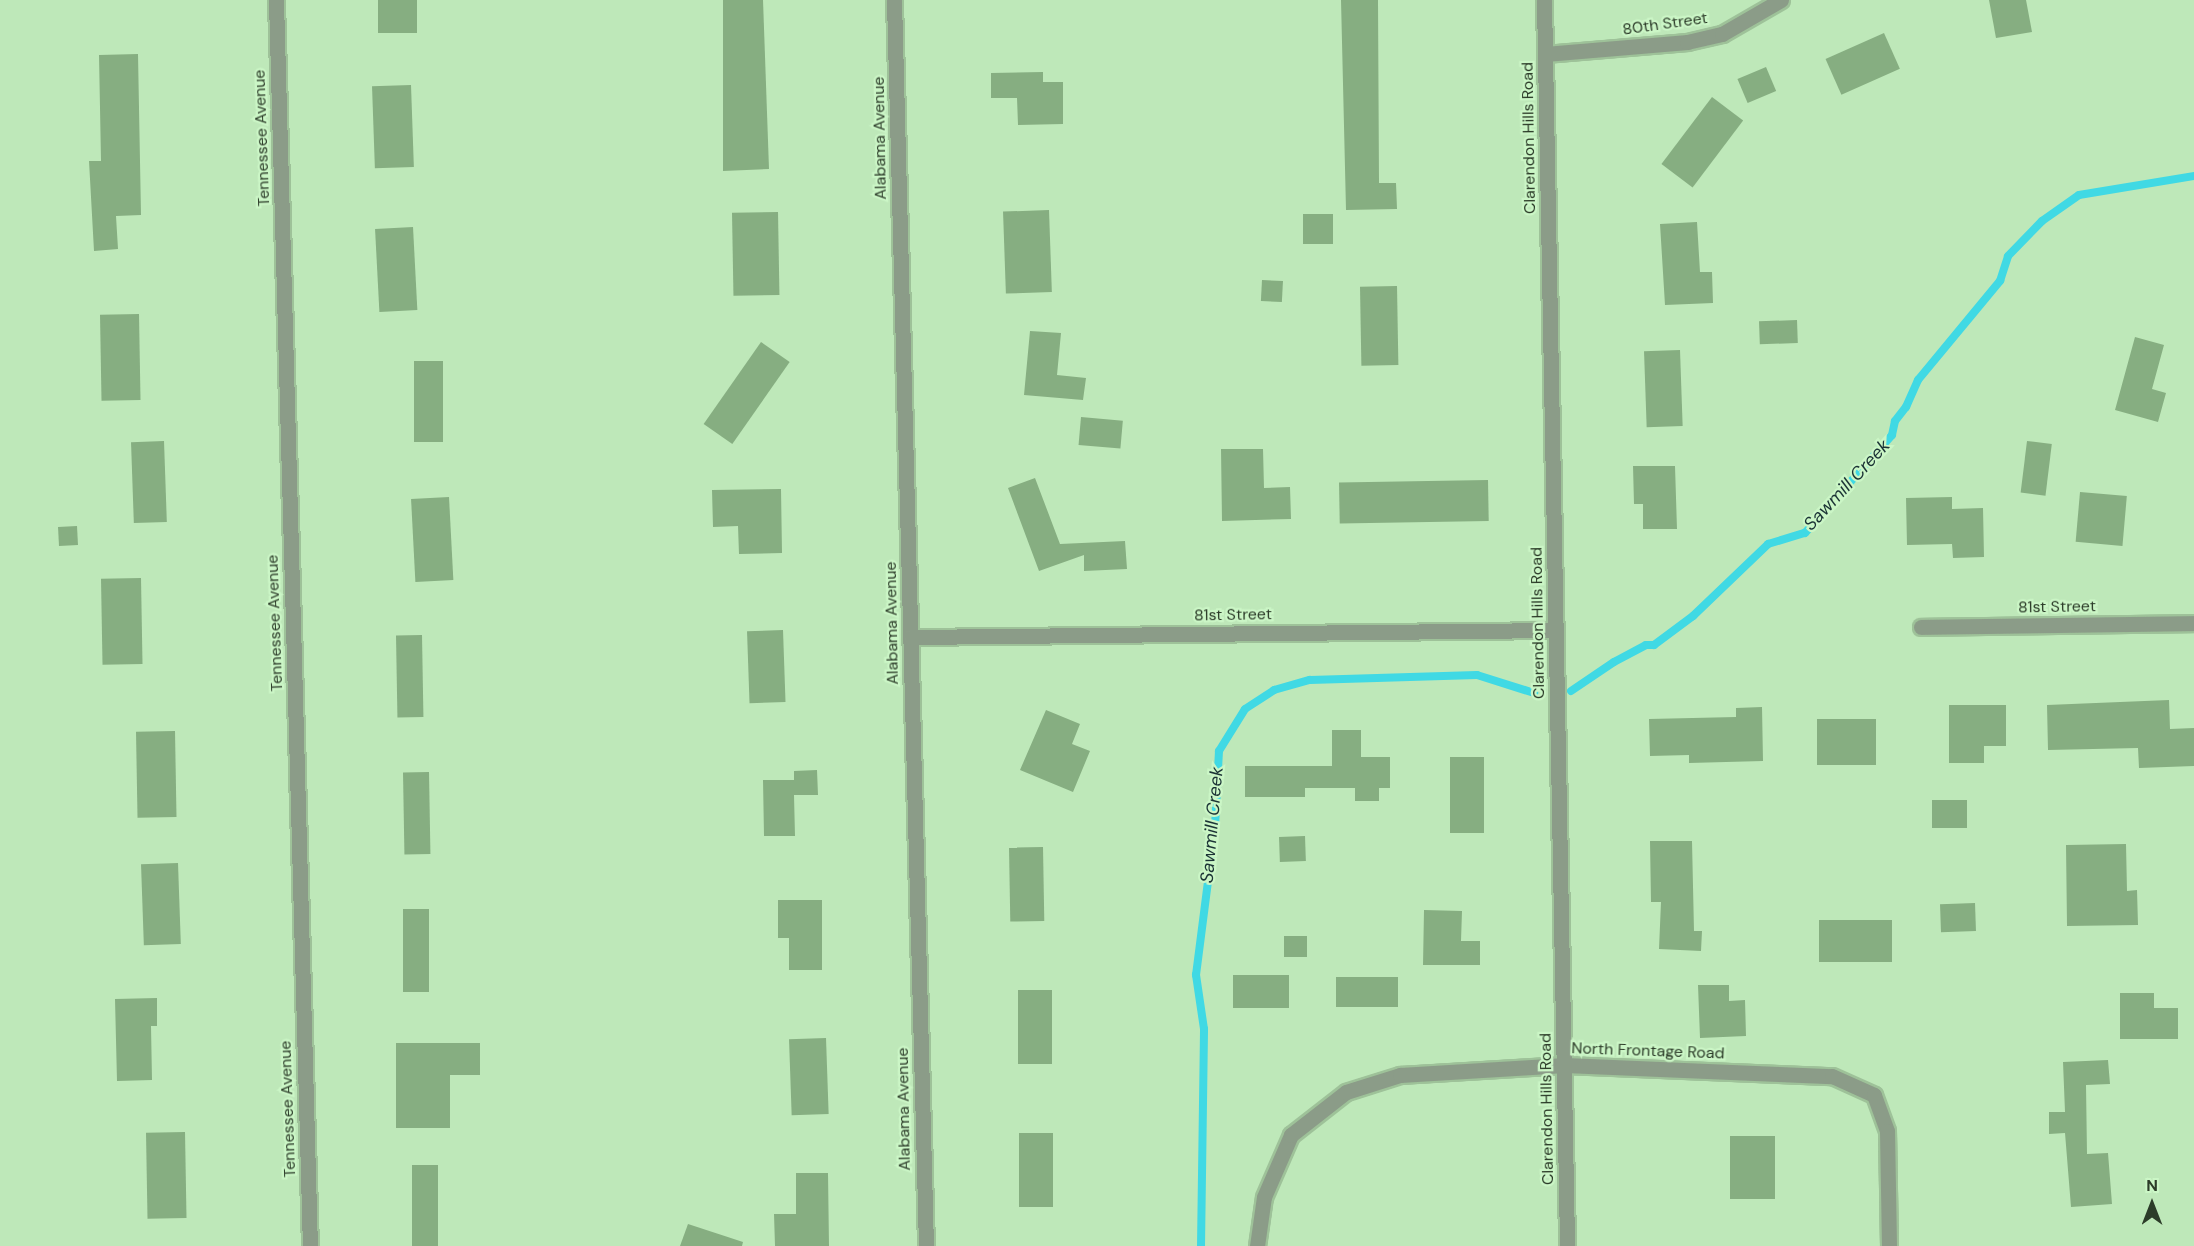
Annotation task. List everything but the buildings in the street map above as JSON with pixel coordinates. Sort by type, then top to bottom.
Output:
[{"type":"street","name":"Tennessee Avenue","points":[[276,0],[310,1246]]},
{"type":"street","name":"Alabama Avenue","points":[[894,0],[926,1246]]},
{"type":"street","name":"Clarendon Hills Road","points":[[1544,0],[1567,1246]]},
{"type":"street","name":"80th Street","points":[[1545,54],[1687,42],[1722,34],[1781,0]]},
{"type":"street","name":"81st Street","points":[[1921,627],[2194,623]]},
{"type":"street","name":"81st Street","points":[[911,637],[1556,630]]},
{"type":"street","name":"North Frontage Road","points":[[1257,1246],[1264,1197],[1291,1135],[1346,1092],[1400,1075],[1565,1065],[1832,1076],[1874,1095],[1887,1131],[1889,1246]]},
{"type":"waterway","name":"Sawmill Creek","points":[[1571,691],[1614,662],[1646,645],[1654,645],[1693,616],[1768,544],[1805,533],[1892,435],[1895,421],[1906,407],[1918,380],[2000,281],[2008,256],[2042,221],[2079,195],[2194,176]]},
{"type":"waterway","name":"Sawmill Creek","points":[[1201,1246],[1204,1029],[1196,975],[1215,827],[1219,751],[1245,709],[1274,690],[1310,680],[1477,675],[1534,693]]}]
